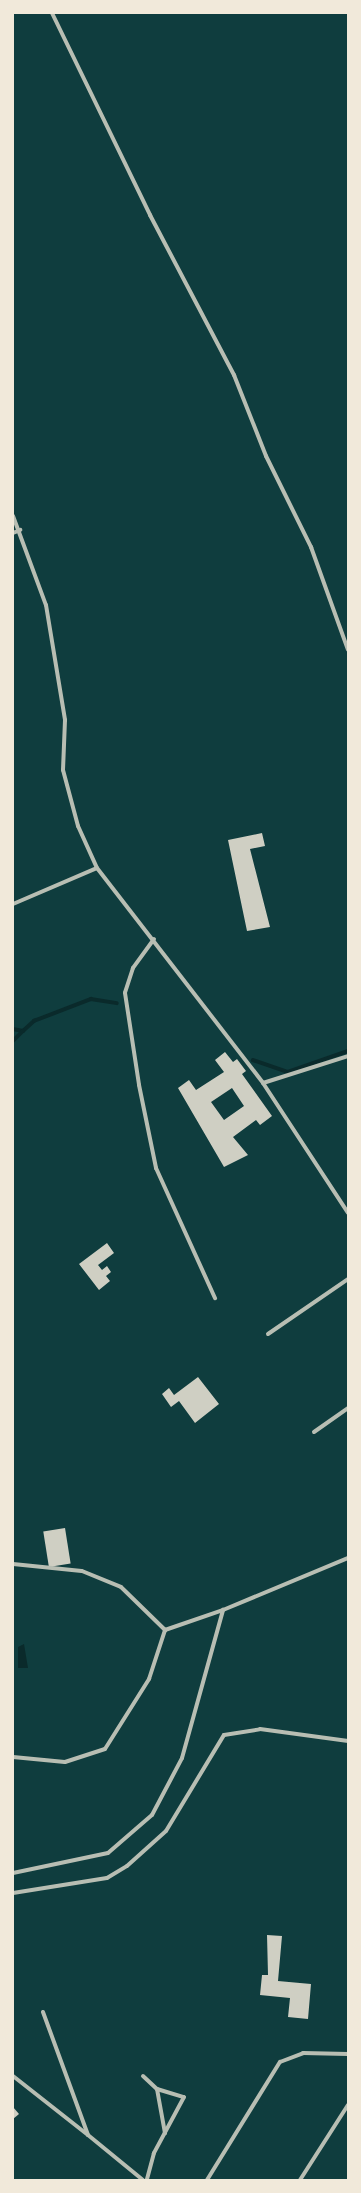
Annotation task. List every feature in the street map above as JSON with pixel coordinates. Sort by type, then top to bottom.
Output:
[{"type":"street","points":[[52,13],[132,176],[234,375],[266,456],[311,547],[347,643],[348,650]]},
{"type":"street","points":[[13,516],[20,530],[46,605],[65,720],[63,770],[78,826],[97,868],[154,939],[263,1083],[348,1213]]},
{"type":"street","points":[[13,533],[20,530]]},
{"type":"street","points":[[13,904],[97,868]]},
{"type":"street","points":[[154,939],[133,968],[125,993],[139,1085],[156,1168],[215,1298]]},
{"type":"street","points":[[263,1083],[348,1056]]},
{"type":"street","points":[[268,1334],[348,1279]]},
{"type":"street","points":[[314,1432],[348,1408]]},
{"type":"street","points":[[165,1630],[223,1610],[348,1558]]},
{"type":"street","points":[[13,1564],[82,1571],[121,1587],[165,1630]]},
{"type":"street","points":[[13,1872],[108,1853],[152,1815],[182,1758],[223,1610]]},
{"type":"street","points":[[13,1758],[65,1762],[105,1749],[149,1679],[165,1630]]},
{"type":"street","points":[[13,1893],[107,1878],[127,1866],[166,1831],[215,1744],[224,1735],[260,1728],[348,1741]]},
{"type":"street","points":[[43,2012],[88,2135]]},
{"type":"street","points":[[207,2180],[280,2062],[303,2053],[348,2054]]},
{"type":"street","points":[[13,2076],[143,2180]]},
{"type":"street","points":[[143,2076],[157,2089],[184,2097],[148,2169],[147,2180]]},
{"type":"street","points":[[157,2089],[165,2133]]},
{"type":"street","points":[[300,2180],[348,2105]]},
{"type":"water","points":[[24,1644],[28,1668],[18,1668],[18,1647]]},
{"type":"building","points":[[262,833],[265,846],[250,849],[270,927],[247,931],[228,840]]},
{"type":"building","points":[[225,1052],[233,1062],[237,1059],[246,1071],[242,1074],[272,1116],[260,1125],[256,1120],[233,1137],[248,1155],[224,1167],[178,1088],[189,1080],[196,1090],[224,1072],[215,1060]],"holes":[[[232,1088],[244,1106],[224,1120],[211,1102]]]},
{"type":"building","points":[[107,1243],[114,1253],[98,1265],[102,1270],[107,1266],[111,1272],[106,1276],[110,1281],[99,1290],[79,1264]]},
{"type":"building","points":[[198,1377],[219,1404],[195,1423],[179,1401],[171,1407],[162,1394],[169,1388],[174,1395]]},
{"type":"building","points":[[65,1528],[71,1564],[49,1567],[43,1531]]},
{"type":"building","points":[[267,1935],[282,1936],[278,1981],[311,1984],[308,2019],[288,2017],[290,1998],[260,1995],[262,1975],[268,1975]]},
{"type":"building","points":[[13,2107],[19,2114],[13,2119]]},
{"type":"waterway","points":[[13,1029],[23,1031],[34,1021],[91,999],[117,1003]]},
{"type":"waterway","points":[[13,1041],[23,1031]]},
{"type":"waterway","points":[[253,1060],[288,1072],[348,1051]]}]
